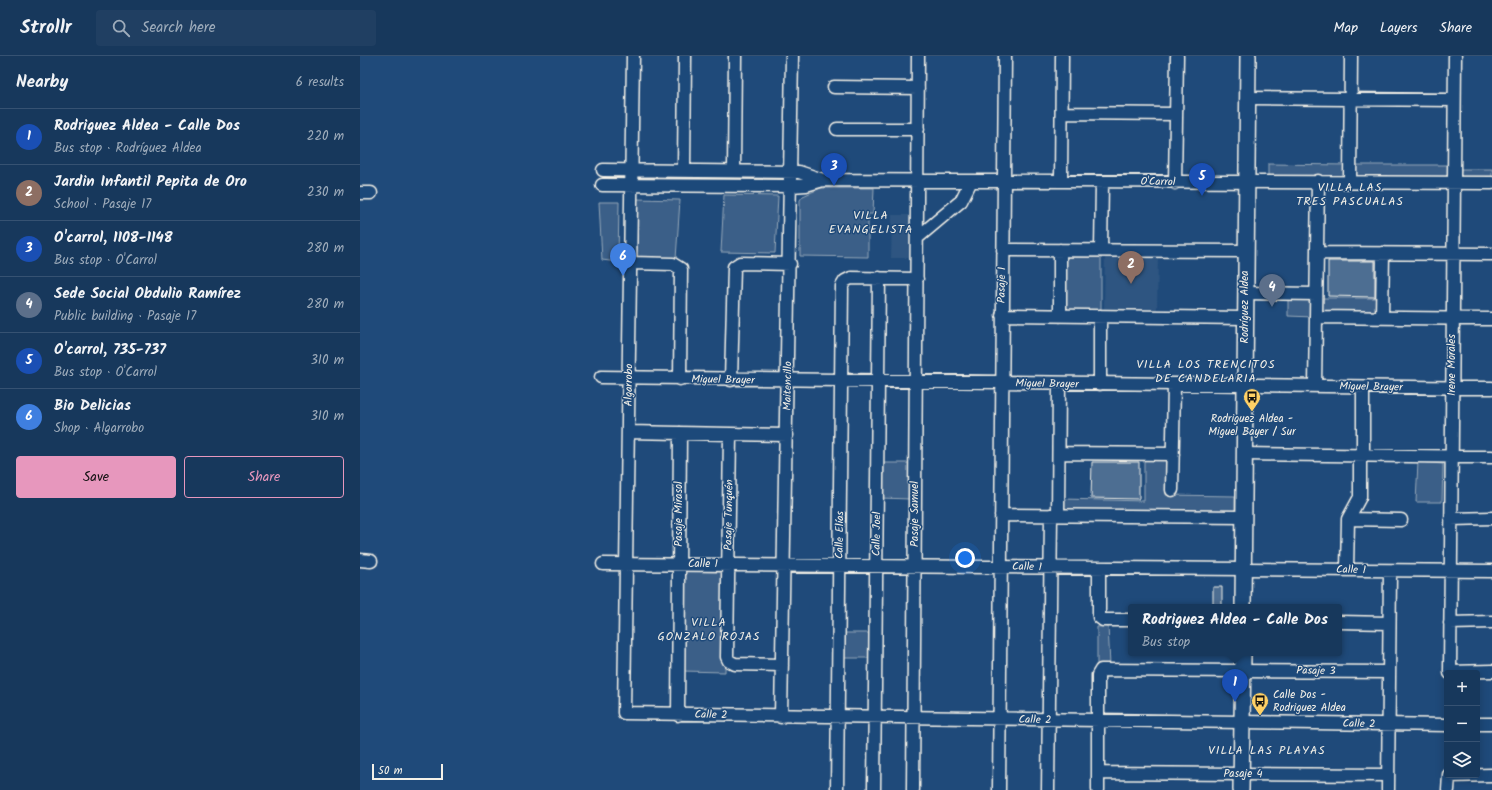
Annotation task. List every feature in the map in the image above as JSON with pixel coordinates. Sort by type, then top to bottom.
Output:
[{"type":"main road","name":"Rodríguez Aldea","points":[[1243,604],[1248,56]]},
{"type":"main road","points":[[1241,790],[1242,656]]},
{"type":"street","name":"Algarrobo","points":[[624,713],[633,56]]},
{"type":"street","points":[[684,171],[685,56]]},
{"type":"street","points":[[734,171],[735,56]]},
{"type":"street","name":"Maitencillo","points":[[781,717],[785,565],[792,56]]},
{"type":"street","name":"Pasaje Samuel","points":[[913,790],[918,56]]},
{"type":"street","name":"Pasaje 1","points":[[999,790],[1001,383],[1005,56]]},
{"type":"street","points":[[1061,181],[1062,56]]},
{"type":"street","points":[[1176,182],[1177,56]]},
{"type":"street","points":[[1350,182],[1351,56]]},
{"type":"street","name":"Irene Morales","points":[[1450,670],[1455,56]]},
{"type":"street","points":[[834,87],[918,88]]},
{"type":"street","points":[[1247,98],[1454,100]]},
{"type":"street","points":[[1062,113],[1176,114]]},
{"type":"street","points":[[837,129],[918,129]]},
{"type":"street","name":"O'Carrol","points":[[602,170],[791,172],[806,173],[823,180]]},
{"type":"street","name":"O'Carrol","points":[[602,184],[791,186],[806,185],[823,180],[1102,182],[1318,181],[1492,183]]},
{"type":"street","points":[[917,238],[961,201],[971,181]]},
{"type":"street","points":[[1315,386],[1318,181]]},
{"type":"street","points":[[1101,250],[1102,182]]},
{"type":"street","points":[[1003,250],[1246,252]]},
{"type":"street","points":[[1060,250],[1060,316]]},
{"type":"street","points":[[1317,252],[1492,254]]},
{"type":"street","points":[[1382,318],[1383,253]]},
{"type":"street","points":[[630,263],[673,264],[680,267],[682,274],[680,379]]},
{"type":"street","points":[[731,380],[732,272],[735,266],[742,263],[790,264]]},
{"type":"street","name":"Calle Elías","points":[[837,790],[842,289],[845,281],[851,278],[880,278]]},
{"type":"street","points":[[880,278],[916,278]]},
{"type":"street","name":"Calle Joel","points":[[874,790],[880,278]]},
{"type":"street","points":[[1245,293],[1316,294]]},
{"type":"street","points":[[1002,315],[1245,318]]},
{"type":"street","points":[[1100,316],[1100,384]]},
{"type":"street","points":[[1316,317],[1492,319]]},
{"type":"street","name":"Miguel Brayer","points":[[601,378],[841,382],[1492,388]]},
{"type":"street","points":[[1048,790],[1050,568],[1059,453],[1059,384]]},
{"type":"street","points":[[1172,490],[1174,385]]},
{"type":"street","points":[[1347,570],[1348,519],[1351,511],[1360,499],[1363,387]]},
{"type":"street","points":[[628,432],[787,435]]},
{"type":"street","name":"Pasaje Mirasol","points":[[678,715],[680,433]]},
{"type":"street","name":"Pasaje Tunquén","points":[[730,434],[728,660],[735,664],[782,665]]},
{"type":"street","points":[[1059,453],[1173,454]]},
{"type":"street","points":[[1244,454],[1492,457]]},
{"type":"street","points":[[1001,515],[1244,517]]},
{"type":"street","points":[[1451,519],[1492,518]]},
{"type":"street","points":[[1348,519],[1401,520]]},
{"type":"street","name":"Calle 1","points":[[603,564],[1492,571]]},
{"type":"street","points":[[1099,568],[1100,619],[1128,620]]},
{"type":"street","points":[[1388,790],[1390,571]]},
{"type":"street","points":[[1342,622],[1389,623]]},
{"type":"street","points":[[1450,623],[1492,622]]},
{"type":"street","name":"Pasaje 3","points":[[1098,721],[1099,671],[1104,669],[1389,672]]},
{"type":"street","points":[[1480,671],[1492,671]]},
{"type":"street","name":"Calle 2","points":[[624,713],[838,718],[1444,725]]},
{"type":"street","points":[[1098,721],[1098,790]]},
{"type":"street","points":[[1480,724],[1492,724]]},
{"type":"street","name":"Pasaje 4","points":[[1098,773],[1388,775]]},
{"type":"street","points":[[1480,775],[1492,775]]},
{"type":"street","points":[[1448,790],[1449,778]]},
{"type":"shaded area","points":[[1268,164],[1348,165],[1348,177],[1268,176]]},
{"type":"shaded area","points":[[1353,165],[1449,165],[1449,177],[1353,176]]},
{"type":"shaded area","points":[[1461,169],[1492,169],[1492,178],[1460,178]]},
{"type":"shaded area","points":[[821,188],[874,188],[873,214],[868,214],[868,257],[800,256],[800,200],[803,196]]},
{"type":"shaded area","points":[[724,195],[778,196],[775,253],[721,252]]},
{"type":"shaded area","points":[[636,199],[680,200],[676,259],[635,258]]},
{"type":"shaded area","points":[[599,202],[619,202],[618,262],[602,260]]},
{"type":"shaded area","points":[[892,215],[914,215],[914,258],[891,258]]},
{"type":"shaded area","points":[[1105,255],[1158,256],[1157,312],[1104,311]]},
{"type":"shaded area","points":[[1064,257],[1101,257],[1101,310],[1065,310]]},
{"type":"shaded area","points":[[1288,297],[1309,298],[1313,302],[1313,317],[1288,316]]},
{"type":"shaded area","points":[[1320,298],[1380,298],[1379,313],[1320,312]]},
{"type":"shaded area","points":[[1144,459],[1167,459],[1166,495],[1235,496],[1235,513],[1063,511],[1063,499],[1144,501]]},
{"type":"shaded area","points":[[1418,462],[1443,464],[1442,502],[1416,502]]},
{"type":"shaded area","points":[[882,463],[911,463],[910,499],[881,498]]},
{"type":"shaded area","points":[[683,571],[726,572],[725,672],[682,671]]},
{"type":"shaded area","points":[[1108,626],[1110,665],[1097,664],[1097,627]]},
{"type":"shaded area","points":[[842,633],[871,633],[871,658],[842,658]]},
{"type":"building","points":[[1328,261],[1375,261],[1375,297],[1328,296]]},
{"type":"building","points":[[1092,462],[1139,462],[1139,499],[1091,498]]},
{"type":"building","points":[[1213,587],[1222,587],[1222,604],[1213,604]]},
{"type":"place","name":"O'carrol, 1108-1148","points":[[834,186]]},
{"type":"place","name":"O'carrol, 735-737","points":[[1202,196]]},
{"type":"place","name":"Bio Delicias","points":[[623,276]]},
{"type":"place","name":"Jardin Infantil Pepita de Oro","points":[[1131,284]]},
{"type":"place","name":"Sede Social Obdulio Ramírez","points":[[1272,307]]},
{"type":"place","name":"Rodriguez Aldea - Miguel Bayer / Sur","points":[[1252,412]]},
{"type":"place","name":"Rodriguez Aldea - Calle Dos","points":[[1235,702]]},
{"type":"place","name":"Calle Dos - Rodriguez Aldea","points":[[1260,716]]},
{"type":"district","name":"VILLA LAS TRES PASCUALAS","points":[[1350,194]]},
{"type":"district","name":"VILLA EVANGELISTA","points":[[871,222]]},
{"type":"district","name":"VILLA LOS TRENCITOS DE CANDELARIA","points":[[1206,371]]},
{"type":"district","name":"VILLA GONZALO ROJAS","points":[[709,629]]},
{"type":"district","name":"VILLA LAS PLAYAS","points":[[1267,750]]}]
